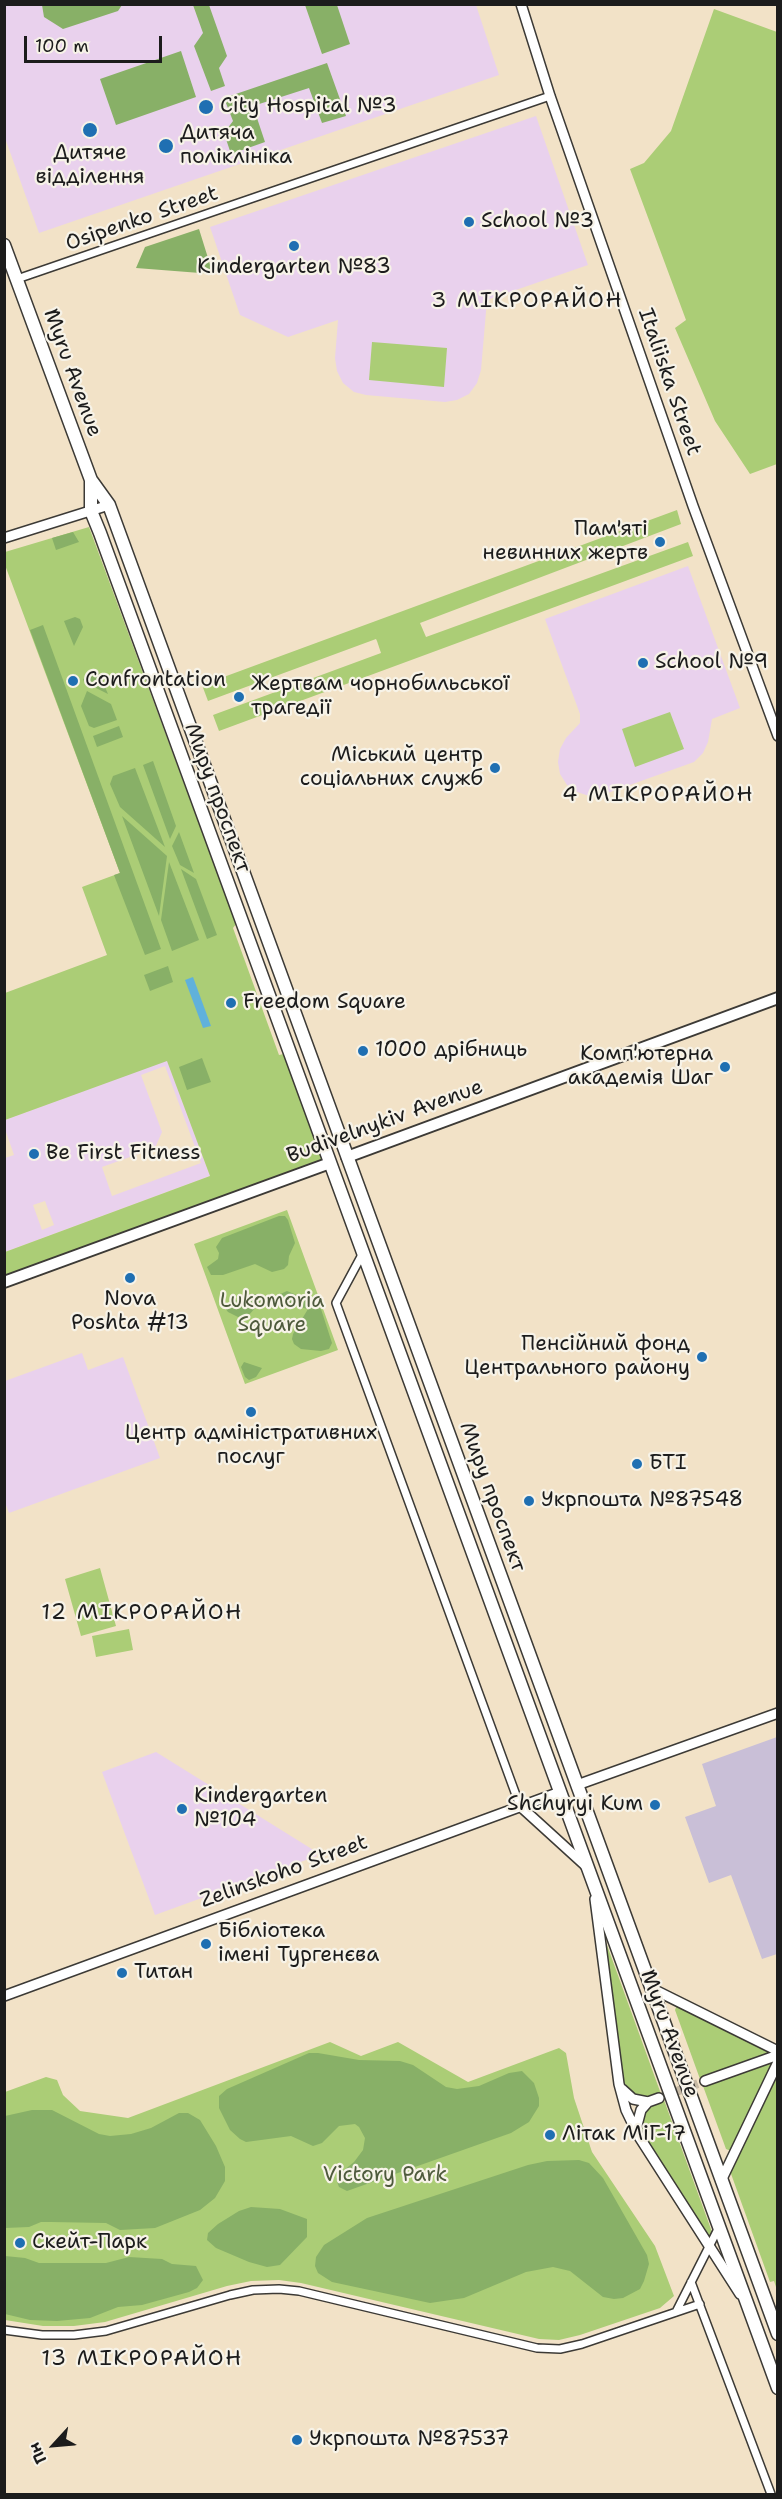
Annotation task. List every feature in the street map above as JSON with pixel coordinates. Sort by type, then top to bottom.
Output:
[{"type":"highway","points":[[4,244],[17,279]]},
{"type":"highway","name":"Myru Avenue","points":[[17,279],[91,480],[109,505]]},
{"type":"highway","name":"Myru Avenue","points":[[91,480],[92,511]]},
{"type":"highway","name":"Миру проспект","points":[[109,505],[347,1157]]},
{"type":"highway","name":"Миру проспект","points":[[92,511],[560,1792]]},
{"type":"highway","name":"Myru Avenue","points":[[347,1157],[777,2334]]},
{"type":"highway","name":"Budivelnykiv Avenue","points":[[330,1163],[347,1157]]},
{"type":"highway","name":"Zelinskoho Street","points":[[560,1792],[577,1785]]},
{"type":"highway","name":"Myru Avenue","points":[[560,1792],[777,2388]]},
{"type":"main road","name":"Budivelnykiv Avenue","points":[[347,1157],[777,998]]},
{"type":"main road","name":"Budivelnykiv Avenue","points":[[4,1282],[330,1163]]},
{"type":"street","name":"Italiiska Street","points":[[521,4],[550,96],[693,506],[777,736]]},
{"type":"street","name":"Osipenko Street","points":[[17,279],[550,96]]},
{"type":"street","points":[[4,538],[109,505]]},
{"type":"street","points":[[363,1253],[336,1303],[520,1806],[587,1867]]},
{"type":"street","points":[[577,1785],[777,1713]]},
{"type":"street","name":"Zelinskoho Street","points":[[4,1996],[560,1792]]},
{"type":"street","points":[[594,1885],[619,2084],[626,2110],[638,2135],[748,2306]]},
{"type":"street","points":[[651,1988],[777,2053]]},
{"type":"street","points":[[705,2081],[777,2053]]},
{"type":"street","points":[[722,2181],[777,2062]]},
{"type":"street","points":[[619,2084],[624,2093],[633,2099],[648,2102],[659,2098]]},
{"type":"street","points":[[638,2135],[637,2120],[648,2102]]},
{"type":"street","points":[[676,2312],[718,2227]]},
{"type":"street","points":[[691,2282],[771,2494]]},
{"type":"street","points":[[4,2330],[42,2335],[74,2335],[106,2331],[230,2295],[253,2290],[279,2289],[299,2291],[537,2348],[560,2349],[582,2344],[700,2304]]},
{"type":"shaded area","name":"City Hospital №3","points":[[5,5],[476,5],[499,75],[39,233],[5,138]]},
{"type":"shaded area","name":"School №3","points":[[536,116],[588,265],[487,300],[481,370],[477,383],[469,394],[457,400],[445,402],[354,392],[343,383],[337,371],[335,358],[338,320],[288,337],[240,315],[210,227]]},
{"type":"shaded area","name":"School №9","points":[[688,566],[740,708],[712,719],[708,742],[703,753],[694,762],[602,795],[589,796],[577,792],[567,785],[560,774],[558,762],[560,749],[566,738],[580,723],[580,714],[545,619]]},
{"type":"shaded area","points":[[167,1060],[210,1176],[5,1252],[5,1158],[14,1155],[5,1129],[5,1120]],"holes":[[[165,1066],[201,1163],[112,1196],[102,1167],[155,1148],[162,1132],[141,1075]],[[45,1201],[54,1225],[42,1230],[33,1205]]]},
{"type":"shaded area","points":[[82,1353],[88,1370],[123,1357],[160,1458],[9,1513],[4,1500],[5,1381]]},
{"type":"shaded area","points":[[777,1737],[777,1954],[762,1959],[731,1875],[709,1883],[685,1817],[716,1806],[702,1764]]},
{"type":"shaded area","name":"Kindergarten №104","points":[[156,1752],[315,1851],[317,1856],[155,1915],[102,1772]]},
{"type":"green space","points":[[42,4],[122,5],[118,11],[63,29],[44,17]]},
{"type":"green space","points":[[193,5],[209,5],[227,56],[219,68],[225,86],[211,91],[194,46],[203,33]]},
{"type":"green space","points":[[305,5],[337,5],[350,44],[322,54]]},
{"type":"green space","points":[[714,9],[777,32],[777,464],[750,474],[715,421],[675,328],[686,320],[630,169],[644,163],[671,131]]},
{"type":"green space","points":[[181,51],[196,97],[116,125],[100,79]]},
{"type":"green space","points":[[327,63],[346,116],[322,123],[309,88],[253,106],[265,142],[231,154],[224,133],[233,121],[224,98]]},
{"type":"green space","points":[[199,229],[213,274],[136,268],[145,247]]},
{"type":"green space","points":[[372,342],[447,348],[444,387],[369,380]]},
{"type":"green space","points":[[677,510],[681,524],[420,623],[426,637],[688,542],[693,556],[219,731],[213,715],[381,653],[377,641],[376,639],[208,701],[202,685]]},
{"type":"green space","points":[[89,527],[236,924],[233,928],[279,1055],[284,1054],[323,1160],[5,1276],[5,1252],[210,1176],[167,1061],[5,1120],[5,993],[107,955],[82,887],[120,873],[5,565],[5,552]]},
{"type":"green space","points":[[73,532],[79,542],[56,550],[52,538]]},
{"type":"green space","points":[[75,617],[80,619],[83,627],[74,646],[64,621]]},
{"type":"green space","points":[[43,625],[161,949],[145,955],[114,875],[120,873],[30,630]]},
{"type":"green space","points":[[99,673],[108,694],[84,682],[83,679]]},
{"type":"green space","points":[[87,691],[111,704],[117,720],[94,728],[89,726],[81,706]]},
{"type":"green space","points":[[670,712],[684,749],[635,767],[622,729]]},
{"type":"green space","points":[[119,726],[123,737],[97,747],[93,736]]},
{"type":"green space","points":[[153,761],[176,826],[170,839],[143,765]]},
{"type":"green space","points":[[135,768],[165,847],[120,807],[110,784],[113,776]]},
{"type":"green space","points":[[122,816],[167,856],[159,916]]},
{"type":"green space","points":[[179,832],[194,873],[180,865],[172,846]]},
{"type":"green space","points":[[169,862],[199,940],[172,951],[161,920]]},
{"type":"green space","points":[[181,869],[196,879],[217,935],[207,939]]},
{"type":"green space","points":[[168,966],[173,982],[150,991],[144,975]]},
{"type":"green space","points":[[202,1058],[211,1082],[187,1090],[179,1067]]},
{"type":"green space","name":"Lukomoria Square","points":[[287,1210],[338,1350],[245,1384],[194,1244]]},
{"type":"green space","points":[[279,1216],[285,1216],[288,1220],[295,1243],[288,1265],[284,1269],[272,1272],[255,1264],[223,1275],[211,1275],[207,1267],[218,1259],[219,1253],[216,1247],[222,1238]]},
{"type":"green space","points":[[287,1291],[299,1296],[315,1298],[332,1343],[329,1349],[321,1351],[301,1349],[294,1344],[293,1334],[308,1309],[286,1304],[277,1306],[274,1300],[276,1296]]},
{"type":"green space","points":[[250,1294],[257,1294],[261,1301],[249,1315],[238,1317],[225,1308],[230,1303]]},
{"type":"green space","points":[[244,1362],[262,1368],[256,1377],[249,1380],[245,1377],[241,1367]]},
{"type":"green space","points":[[100,1568],[116,1626],[81,1636],[65,1579]]},
{"type":"green space","points":[[129,1629],[133,1650],[96,1657],[92,1636]]},
{"type":"green space","points":[[603,1934],[661,2094],[650,2098],[635,2095],[623,2082]]},
{"type":"green space","points":[[677,2005],[772,2053],[700,2079],[675,2010]]},
{"type":"green space","name":"Victory Park","points":[[330,2042],[361,2056],[398,2042],[468,2082],[559,2048],[566,2053],[574,2098],[592,2152],[655,2246],[674,2296],[660,2308],[559,2340],[539,2339],[301,2283],[279,2280],[251,2281],[227,2286],[105,2322],[74,2326],[43,2326],[5,2320],[5,2092],[46,2077],[57,2080],[63,2095],[80,2111],[128,2118]]},
{"type":"green space","points":[[309,2053],[359,2060],[400,2061],[413,2065],[446,2087],[457,2089],[479,2086],[509,2073],[522,2071],[534,2083],[539,2106],[529,2122],[511,2133],[347,2191],[339,2187],[336,2179],[363,2150],[365,2138],[355,2124],[339,2126],[322,2143],[313,2146],[291,2136],[246,2142],[230,2130],[219,2108],[219,2096],[227,2089]]},
{"type":"green space","points":[[773,2061],[731,2151],[726,2149],[703,2086]]},
{"type":"green space","points":[[777,2073],[777,2290],[774,2281],[770,2282],[730,2171]]},
{"type":"green space","points":[[664,2100],[712,2232],[709,2239],[642,2134],[641,2120],[647,2109]]},
{"type":"green space","points":[[32,2110],[52,2110],[99,2134],[110,2136],[131,2134],[151,2128],[179,2113],[188,2113],[200,2120],[216,2146],[225,2167],[225,2181],[215,2198],[200,2210],[155,2228],[120,2230],[106,2223],[41,2222],[29,2227],[5,2228],[5,2116]]},
{"type":"green space","points":[[579,2160],[589,2163],[603,2178],[647,2255],[649,2264],[640,2289],[623,2298],[603,2297],[570,2271],[553,2267],[526,2272],[464,2298],[430,2303],[332,2282],[318,2273],[315,2266],[316,2257],[324,2245],[367,2218],[528,2165],[547,2161]]},
{"type":"green space","points":[[251,2207],[280,2209],[307,2219],[307,2237],[280,2265],[267,2267],[249,2262],[216,2248],[207,2240],[208,2233],[218,2224],[239,2211]]},
{"type":"green space","points":[[5,2256],[25,2258],[39,2263],[106,2263],[129,2257],[162,2259],[172,2264],[196,2266],[203,2280],[197,2288],[189,2292],[142,2305],[118,2307],[90,2318],[57,2321],[30,2320],[5,2314]]},
{"type":"water","points":[[193,977],[211,1026],[203,1028],[185,980]]},
{"type":"tunnel","points":[[664,2096],[705,2081]]},
{"type":"place","name":"City Hospital №3","points":[[206,107]]},
{"type":"place","name":"Дитяче відділення","points":[[90,130]]},
{"type":"place","name":"Дитяча поліклініка","points":[[166,146]]},
{"type":"place","name":"School №3","points":[[469,222]]},
{"type":"place","name":"Kindergarten №83","points":[[294,246]]},
{"type":"place","name":"Пам'яті невинних жертв","points":[[660,542]]},
{"type":"place","name":"School №9","points":[[643,663]]},
{"type":"place","name":"Confrontation","points":[[73,681]]},
{"type":"place","name":"Жертвам чорнобильської трагедії","points":[[239,697]]},
{"type":"place","name":"Міський центр соціальних служб","points":[[495,768]]},
{"type":"place","name":"Freedom Square","points":[[231,1003]]},
{"type":"place","name":"1000 дрібниць","points":[[363,1051]]},
{"type":"place","name":"Комп'ютерна академія Шаг","points":[[725,1067]]},
{"type":"place","name":"Be First Fitness","points":[[34,1154]]},
{"type":"place","name":"Nova Poshta #13","points":[[130,1278]]},
{"type":"place","name":"Пенсійний фонд Центрального району","points":[[702,1357]]},
{"type":"place","name":"Центр адміністративних послуг","points":[[251,1412]]},
{"type":"place","name":"БТІ","points":[[637,1464]]},
{"type":"place","name":"Укрпошта №87548","points":[[529,1501]]},
{"type":"place","name":"Shchyryi Kum","points":[[655,1805]]},
{"type":"place","name":"Kindergarten №104","points":[[182,1809]]},
{"type":"place","name":"Бібліотека імені Тургенєва","points":[[206,1944]]},
{"type":"place","name":"Титан","points":[[122,1973]]},
{"type":"place","name":"Літак МіГ-17","points":[[550,2135]]},
{"type":"place","name":"Скейт-Парк","points":[[20,2243]]},
{"type":"place","name":"Укрпошта №87537","points":[[297,2440]]},
{"type":"district","name":"3 МІКРОРАЙОН","points":[[527,301]]},
{"type":"district","name":"4 МІКРОРАЙОН","points":[[658,795]]},
{"type":"district","name":"12 МІКРОРАЙОН","points":[[142,1613]]},
{"type":"district","name":"13 МІКРОРАЙОН","points":[[142,2359]]}]
